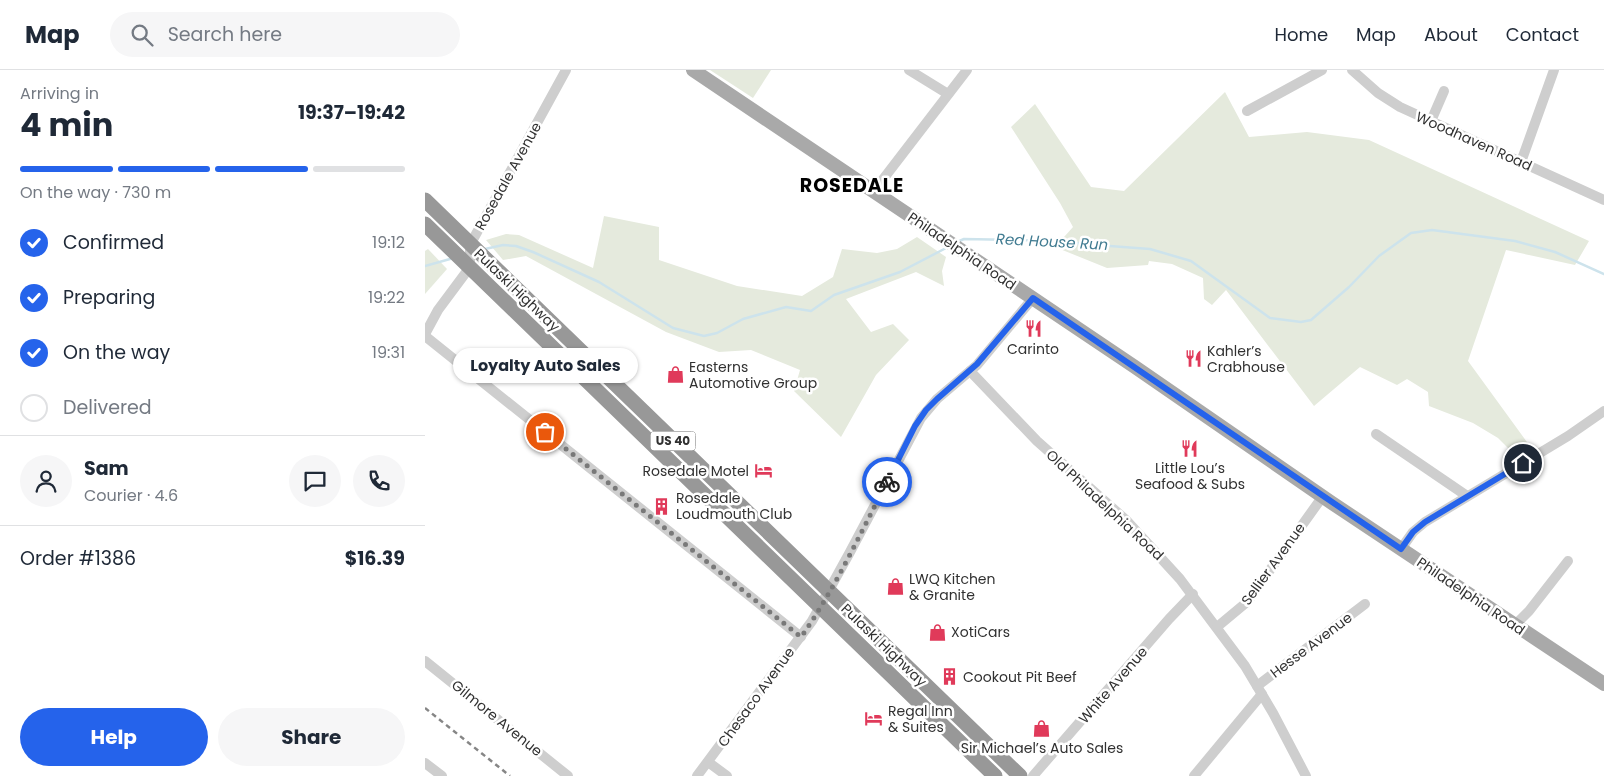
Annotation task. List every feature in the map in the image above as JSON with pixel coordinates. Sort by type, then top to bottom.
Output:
[{"type":"highway","name":"Pulaski Highway","points":[[425,200],[1020,776]]},
{"type":"highway","name":"Pulaski Highway","points":[[425,224],[995,776]]},
{"type":"main road","name":"Philadelphia Road","points":[[693,70],[874,190],[1401,549],[1604,684]]},
{"type":"street","name":"Rosedale Avenue","points":[[470,267],[470,244],[566,70]]},
{"type":"street","points":[[909,70],[948,94]]},
{"type":"street","points":[[874,190],[967,70]]},
{"type":"street","points":[[1247,111],[1322,70]]},
{"type":"street","name":"Woodhaven Road","points":[[1352,70],[1389,101],[1604,200]]},
{"type":"street","points":[[1521,162],[1554,70]]},
{"type":"street","points":[[1431,121],[1444,90]]},
{"type":"street","points":[[470,267],[439,310],[425,335],[801,637]]},
{"type":"street","name":"Chesaco Avenue","points":[[697,776],[801,637],[821,606],[921,418],[937,399],[970,371],[1033,298]]},
{"type":"street","name":"Old Philadelphia Road","points":[[970,371],[1037,441],[1126,520],[1169,565],[1217,627],[1259,690],[1306,776]]},
{"type":"street","points":[[1401,549],[1418,527],[1568,436],[1604,411]]},
{"type":"street","points":[[1376,434],[1467,496]]},
{"type":"street","name":"Sellier Avenue","points":[[1217,627],[1247,602],[1323,496]]},
{"type":"street","points":[[1515,625],[1529,611],[1568,561]]},
{"type":"street","name":"White Avenue","points":[[1033,776],[1169,619],[1193,594]]},
{"type":"street","name":"Hesse Avenue","points":[[1194,776],[1259,690],[1365,604]]},
{"type":"street","name":"Gilmore Avenue","points":[[425,661],[568,776]]},
{"type":"street","points":[[425,762],[442,776]]},
{"type":"street","points":[[709,762],[727,776]]},
{"type":"shaded area","points":[[710,70],[771,70],[753,98]]},
{"type":"shaded area","points":[[1225,92],[1249,137],[1307,132],[1369,140],[1589,241],[1575,265],[1506,250],[1468,361],[1532,449],[1517,457],[1498,438],[1473,423],[1429,406],[1428,392],[1407,379],[1397,385],[1360,367],[1314,406],[1226,290],[1212,305],[1204,299],[1203,278],[1172,264],[1149,261],[1148,265],[1107,268],[1055,247],[1073,227],[1060,203],[1011,127],[1035,104],[1091,187],[1124,191]]},
{"type":"shaded area","points":[[604,216],[659,227],[659,260],[737,286],[802,296],[833,277],[842,249],[877,253],[897,249],[917,237],[946,257],[942,271],[944,286],[916,272],[846,299],[871,332],[893,324],[909,340],[876,375],[841,437],[794,391],[800,370],[751,350],[719,352],[666,332],[526,256],[503,260],[486,240],[506,234],[519,235],[593,268]]},
{"type":"shaded area","points":[[428,249],[447,269],[425,294],[425,251]]},
{"type":"waterway","name":"Red House Run","points":[[957,242],[964,239],[1062,241],[1150,249],[1191,261],[1270,318],[1301,322],[1311,320],[1349,287],[1379,256],[1411,233],[1432,230],[1515,241],[1555,252],[1604,274]]},
{"type":"waterway","name":"Red House Run","points":[[485,249],[503,245],[516,246],[533,252],[599,282],[673,328],[704,336],[717,333],[743,319],[786,307],[811,311],[834,295],[900,272],[948,247]]},
{"type":"waterway","name":"Red House Run","points":[[425,266],[450,259]]},
{"type":"railway","points":[[425,708],[510,776]]},
{"type":"way so far","points":[[545,432],[801,637],[843,566],[887,482]]},
{"type":"place","name":"Carinto","points":[[1033,329]]},
{"type":"place","name":"Kahler’s Crabhouse","points":[[1193,359]]},
{"type":"place","name":"Easterns Automotive Group","points":[[675,375]]},
{"type":"place","name":"Loyalty Auto Sales","points":[[545,432]]},
{"type":"place","name":"Little Lou’s Seafood & Subs","points":[[1190,448]]},
{"type":"place","name":"Rosedale Motel","points":[[763,471]]},
{"type":"place","name":"Rosedale Loudmouth Club","points":[[662,506]]},
{"type":"place","name":"LWQ Kitchen & Granite","points":[[895,587]]},
{"type":"place","name":"XotiCars","points":[[937,632]]},
{"type":"place","name":"Cookout Pit Beef","points":[[949,677]]},
{"type":"place","name":"Regal Inn & Suites","points":[[874,719]]},
{"type":"place","name":"Sir Michael’s Auto Sales","points":[[1042,728]]},
{"type":"district","name":"ROSEDALE","points":[[852,185]]},
{"type":"route","points":[[887,482],[915,426],[926,410],[977,364],[1033,298],[1401,549],[1413,532],[1425,522],[1523,463]]}]
